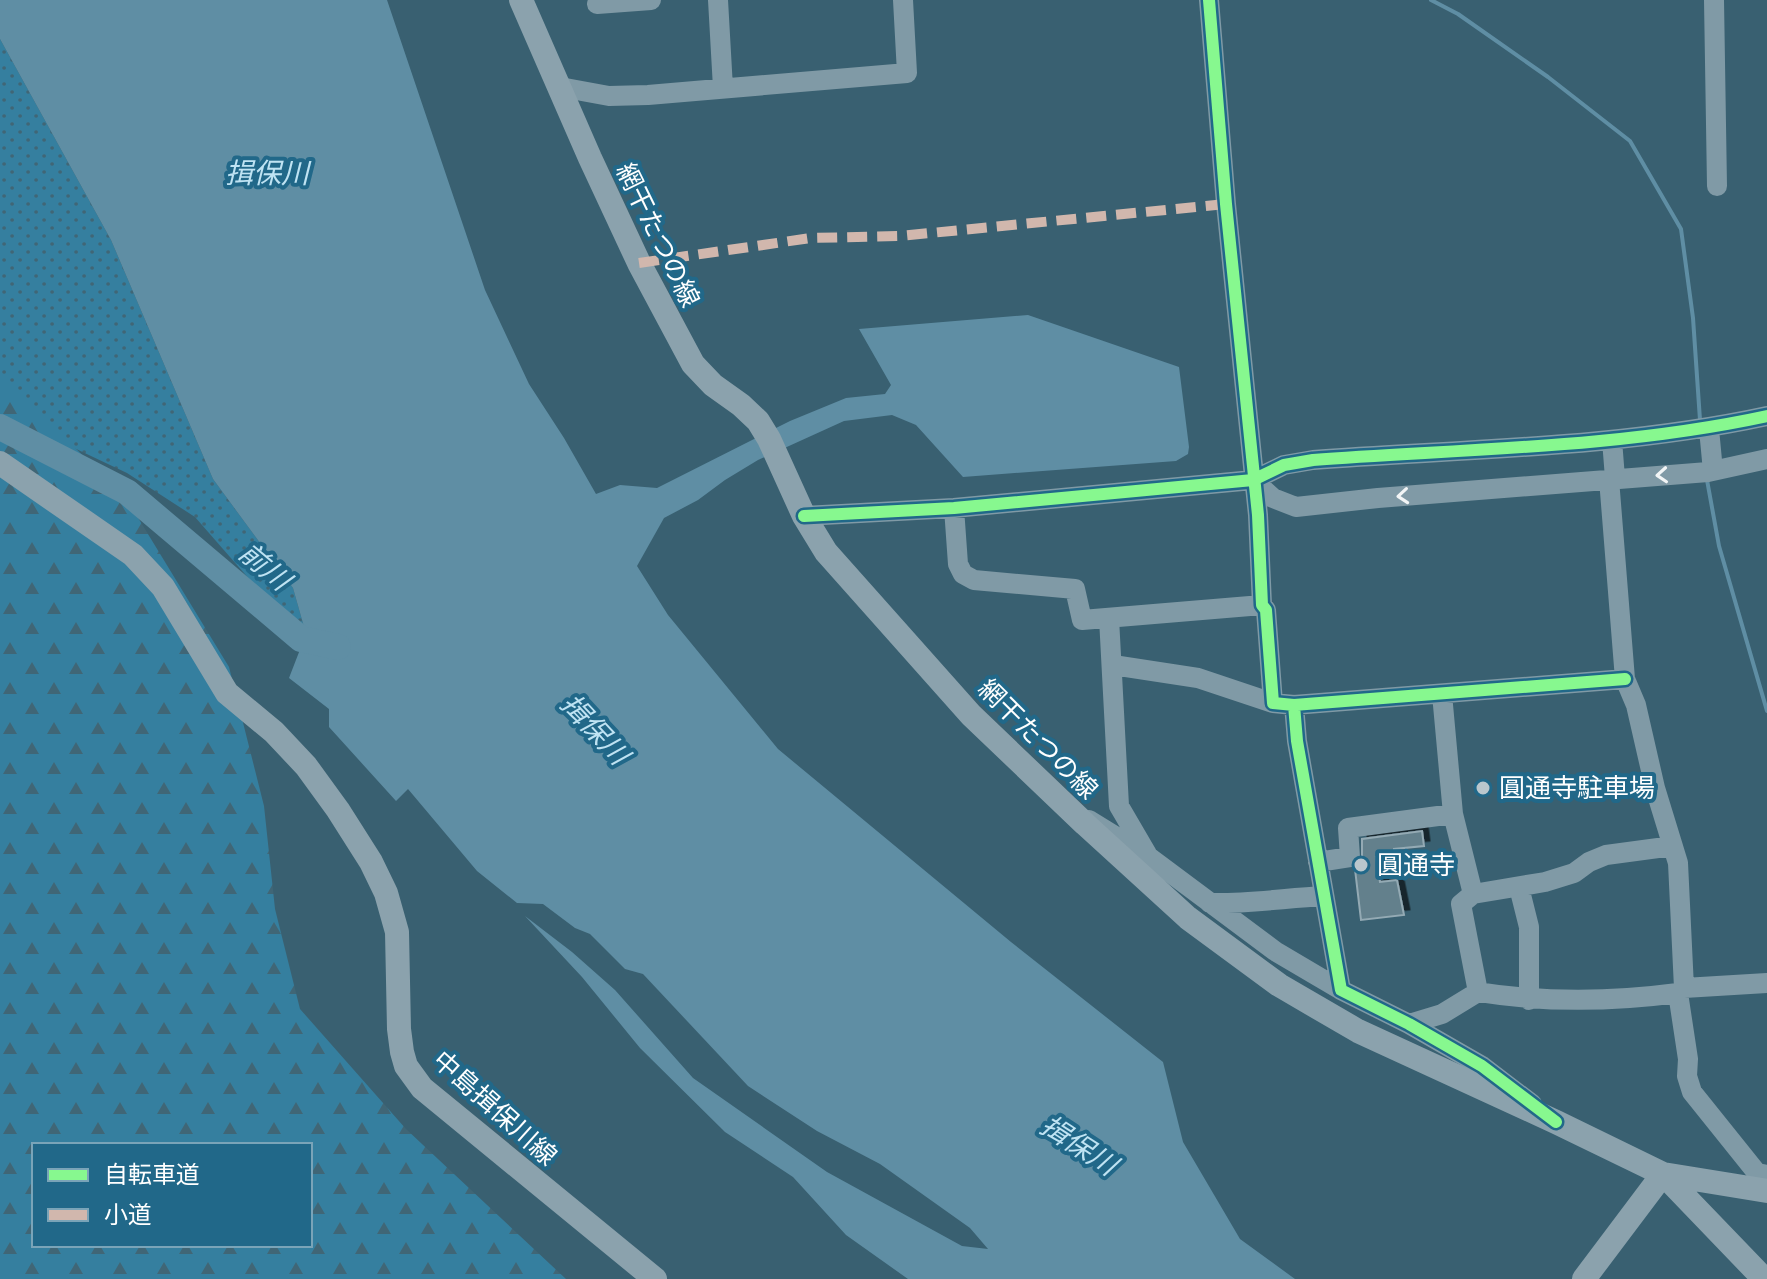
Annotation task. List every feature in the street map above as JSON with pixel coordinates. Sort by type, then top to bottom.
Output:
[{"type":"main road","name":"網干たつの線","points":[[521,0],[590,158],[693,364],[713,385],[758,421],[804,516],[826,552],[971,715],[1188,918],[1279,985],[1358,1031],[1556,1122],[1657,1182],[1764,1279]]},
{"type":"main road","name":"中島揖保川線","points":[[0,463],[133,555],[163,587],[227,693],[274,732],[306,766],[338,810],[371,862],[386,893],[397,932],[402,1052],[406,1066],[422,1088],[655,1279]]},
{"type":"main road","points":[[1584,1279],[1657,1182],[1767,1191]]},
{"type":"street","points":[[597,4],[651,0]]},
{"type":"street","points":[[718,0],[723,88]]},
{"type":"street","points":[[560,87],[609,96],[907,73],[903,0]]},
{"type":"street","points":[[1209,0],[1258,515],[1262,605],[1266,610],[1284,704],[1297,741],[1341,990]]},
{"type":"street","points":[[1714,0],[1717,186]]},
{"type":"street","points":[[804,516],[954,508],[1253,480],[1284,465],[1313,460],[1612,440],[1709,429],[1767,416]]},
{"type":"street","points":[[1709,429],[1713,471]]},
{"type":"street","points":[[1612,440],[1625,679],[1636,705],[1655,788],[1678,863],[1681,991],[1687,1076],[1692,1092],[1757,1173],[1767,1175]]},
{"type":"street","points":[[1253,480],[1273,498],[1296,507],[1713,471],[1767,459]]},
{"type":"street","points":[[954,508],[958,564],[963,574],[974,580],[1075,589],[1082,620],[1262,605]]},
{"type":"street","points":[[1109,618],[1119,806],[1149,857]]},
{"type":"street","points":[[1113,665],[1198,678],[1284,704],[1625,679]]},
{"type":"street","points":[[1442,694],[1453,814],[1473,894]]},
{"type":"street","points":[[1318,862],[1350,857],[1348,828],[1453,814]]},
{"type":"street","points":[[1075,815],[1094,821],[1149,857],[1275,951],[1482,1066],[1556,1122]]},
{"type":"street","points":[[1478,992],[1461,904],[1473,894],[1519,887],[1574,873],[1606,855],[1673,846]]},
{"type":"street","points":[[1519,887],[1529,927],[1529,1000]]},
{"type":"street","points":[[1210,903],[1243,904],[1324,896]]},
{"type":"street","points":[[1409,1024],[1442,1014],[1478,992],[1529,1000],[1609,1001],[1767,983]]},
{"type":"green space","points":[[0,39],[111,240],[213,479],[293,588],[306,634],[294,643],[279,629],[251,581],[195,517],[127,473],[0,413]]},
{"type":"green space","points":[[0,374],[126,498],[229,667],[264,806],[275,909],[300,1009],[406,1129],[566,1279],[0,1279]]},
{"type":"water","name":"揖保川","points":[[0,0],[387,0],[485,290],[529,384],[596,494],[620,485],[657,488],[790,421],[846,398],[885,394],[891,385],[859,329],[1028,315],[1179,367],[1189,447],[1188,454],[1176,461],[963,477],[916,425],[892,415],[844,421],[758,460],[698,500],[664,518],[637,566],[668,615],[778,749],[1011,942],[1163,1062],[1183,1142],[1240,1239],[1295,1279],[908,1279],[846,1235],[793,1177],[725,1132],[640,1048],[582,977],[525,916],[615,990],[693,1078],[827,1172],[962,1246],[988,1249],[970,1228],[880,1164],[817,1131],[748,1086],[643,974],[625,969],[590,934],[575,928],[543,904],[517,903],[477,871],[408,789],[396,801],[329,727],[329,709],[289,678],[306,634],[293,588],[213,479],[111,240],[0,39]]},
{"type":"building","name":"圓通寺","points":[[1422,831],[1424,846],[1394,849],[1394,855],[1376,857],[1380,882],[1397,880],[1404,915],[1361,920],[1355,869],[1362,862],[1362,839]]},
{"type":"waterway","points":[[1431,0],[1458,14],[1548,77],[1630,141],[1681,229],[1693,318],[1700,420]]},
{"type":"waterway","name":"前川","points":[[0,427],[127,492],[301,639],[338,647]]},
{"type":"waterway","points":[[1707,480],[1719,546],[1767,711]]},
{"type":"marked path","points":[[639,263],[811,238],[900,236],[1226,204]]},
{"type":"cycle path","points":[[1209,0],[1273,703],[1294,705],[1625,679]]},
{"type":"cycle path","points":[[804,516],[954,508],[1253,480],[1284,465],[1313,460],[1598,441],[1711,427],[1767,416]]},
{"type":"cycle path","points":[[1294,705],[1297,741],[1341,990],[1482,1066],[1556,1122]]},
{"type":"place","name":"圓通寺駐車場","points":[[1483,788]]},
{"type":"place","name":"圓通寺","points":[[1361,865]]}]
